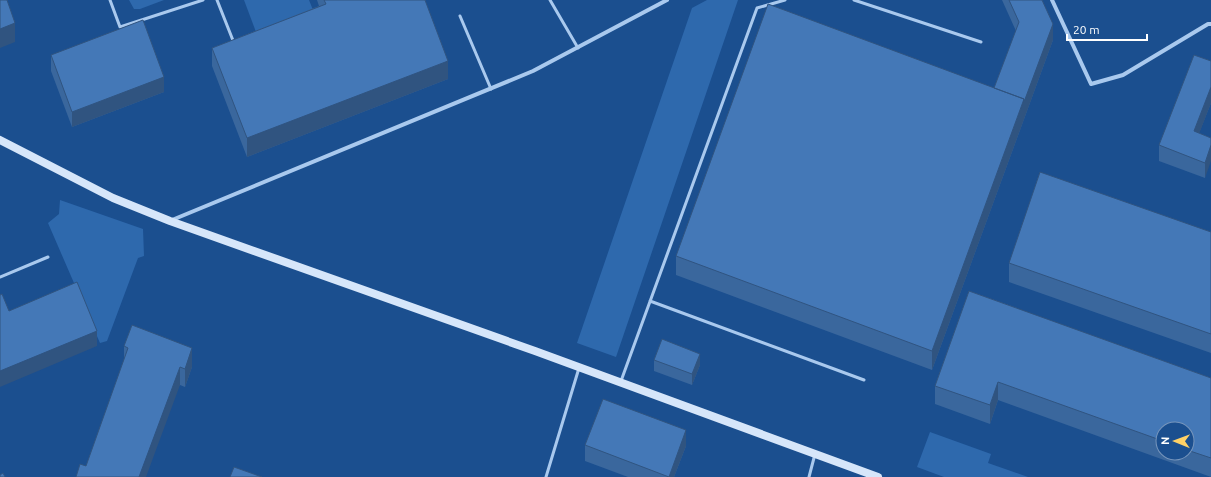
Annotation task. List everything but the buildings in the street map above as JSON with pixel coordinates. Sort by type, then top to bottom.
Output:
[{"type":"street","points":[[170,221],[533,71],[667,0]]},
{"type":"street","points":[[1052,0],[1091,84],[1123,75],[1208,24],[1211,24]]},
{"type":"street","points":[[0,140],[113,198],[170,221],[620,382],[878,477]]},
{"type":"lane","points":[[110,0],[120,27],[203,0]]},
{"type":"lane","points":[[217,0],[234,43]]},
{"type":"lane","points":[[550,0],[578,48]]},
{"type":"lane","points":[[620,382],[756,8],[785,0]]},
{"type":"lane","points":[[854,0],[981,42]]},
{"type":"lane","points":[[460,16],[491,89]]},
{"type":"lane","points":[[0,277],[48,257]]},
{"type":"lane","points":[[650,301],[864,380]]},
{"type":"lane","points":[[546,477],[580,368]]},
{"type":"lane","points":[[809,477],[815,454]]},
{"type":"shaded area","points":[[129,0],[164,0],[140,9],[134,9]]},
{"type":"shaded area","points":[[244,0],[309,0],[313,10],[256,32]]},
{"type":"shaded area","points":[[707,0],[738,0],[616,357],[577,343],[692,8]]},
{"type":"shaded area","points":[[60,200],[143,229],[144,256],[138,258],[107,341],[100,343],[48,223],[59,214]]},
{"type":"shaded area","points":[[930,432],[991,454],[988,463],[1028,477],[944,477],[917,467]]}]
